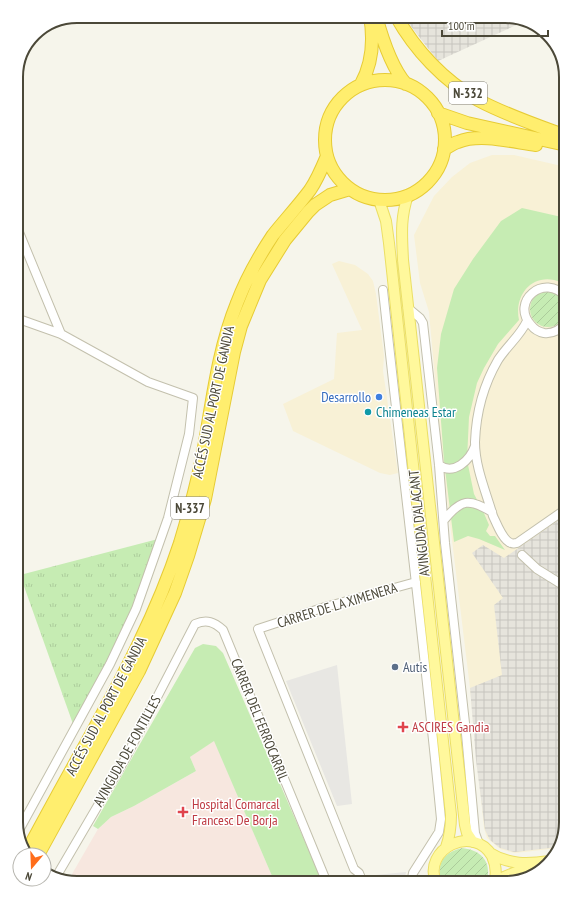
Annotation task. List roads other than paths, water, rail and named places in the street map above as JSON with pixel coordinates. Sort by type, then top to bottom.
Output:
[{"type":"highway","points":[[361,84],[366,75],[370,58],[372,42],[371,23]]},
{"type":"highway","points":[[378,23],[392,62],[398,75],[406,84]]},
{"type":"highway","name":"N-332","points":[[400,23],[417,47],[436,69],[452,83],[478,100],[506,114],[559,133]]},
{"type":"highway","name":"ACCÉS SUD AL PORT DE GANDIA","points":[[375,81],[395,81],[406,84],[421,93],[431,102],[438,113],[444,131],[444,149],[440,164],[432,177],[421,188],[408,195],[394,199],[379,200],[364,196],[350,189],[340,180],[332,169],[327,156],[325,136],[329,118],[339,101],[361,84],[375,81]]},
{"type":"highway","name":"N-332","points":[[438,113],[467,123],[559,143]]},
{"type":"highway","points":[[444,149],[459,141],[475,138],[498,139],[559,150]]},
{"type":"highway","name":"ACCÉS SUD AL PORT DE GANDIA","points":[[29,847],[125,671],[162,594],[177,553],[189,512],[205,444],[221,356],[237,302],[264,249],[274,234],[310,190],[319,175],[327,156]]},
{"type":"highway","name":"ACCÉS SUD AL PORT DE GANDIA","points":[[42,847],[93,756],[147,654],[167,612],[197,529],[210,473],[234,352],[241,326],[251,299],[273,258],[299,221],[315,205],[330,195],[350,189]]},
{"type":"highway","points":[[49,847],[93,756]]},
{"type":"main road","name":"AVINGUDA D'ALACANT","points":[[408,195],[403,210],[402,226],[403,260],[408,308],[464,825],[467,833],[476,843]]},
{"type":"main road","name":"AVINGUDA D'ALACANT","points":[[379,200],[388,231],[451,815],[450,832],[446,847],[437,858],[434,872]]},
{"type":"main road","points":[[446,847],[454,843],[464,841],[476,843],[499,859],[510,862],[530,864],[541,862]]},
{"type":"main road","points":[[490,853],[494,861],[496,876]]},
{"type":"main road","points":[[507,876],[525,869],[533,869]]},
{"type":"main road","points":[[434,872],[435,876]]},
{"type":"street","points":[[23,242],[61,334]]},
{"type":"street","points":[[559,291],[543,287],[537,289],[532,293],[525,304],[524,311],[527,321],[540,332],[547,333],[559,328]]},
{"type":"street","name":"AVINGUDA D'ALACANT","points":[[383,290],[441,819],[439,832],[412,876]]},
{"type":"street","name":"AVINGUDA D'ALACANT","points":[[408,308],[420,318],[423,323],[439,465],[476,843]]},
{"type":"street","points":[[23,320],[61,334],[148,382],[193,398],[189,434],[168,518],[136,609],[110,664],[23,823]]},
{"type":"street","points":[[527,321],[524,328],[504,351],[497,362],[486,386],[478,416],[476,445],[483,485],[496,525],[507,541],[517,543],[559,514]]},
{"type":"street","name":"AVINGUDA D'ALACANT","points":[[439,465],[447,469],[458,467],[472,453],[476,445]]},
{"type":"street","name":"AVINGUDA D'ALACANT","points":[[444,520],[453,508],[464,503],[480,505],[492,512]]},
{"type":"street","points":[[522,554],[542,572],[559,583]]},
{"type":"street","name":"CARRER DE LA XIMENERA","points":[[360,876],[354,869],[258,628],[325,607],[416,582]]},
{"type":"street","name":"CARRER DEL FERROCARRIL","points":[[195,624],[202,621],[210,621],[223,630],[324,876]]},
{"type":"street","name":"AVINGUDA DE FONTILLES","points":[[59,873],[124,761],[195,624]]},
{"type":"street","points":[[432,876],[434,872]]},
{"type":"place","name":"Desarrollo","points":[[379,397]]},
{"type":"place","name":"Chimeneas Estar","points":[[368,412]]},
{"type":"place","name":"Autis","points":[[395,667]]},
{"type":"place","name":"ASCIRES Gandia","points":[[403,727]]},
{"type":"place","name":"Hospital Comarcal Francesc De Borja","points":[[183,812]]}]
